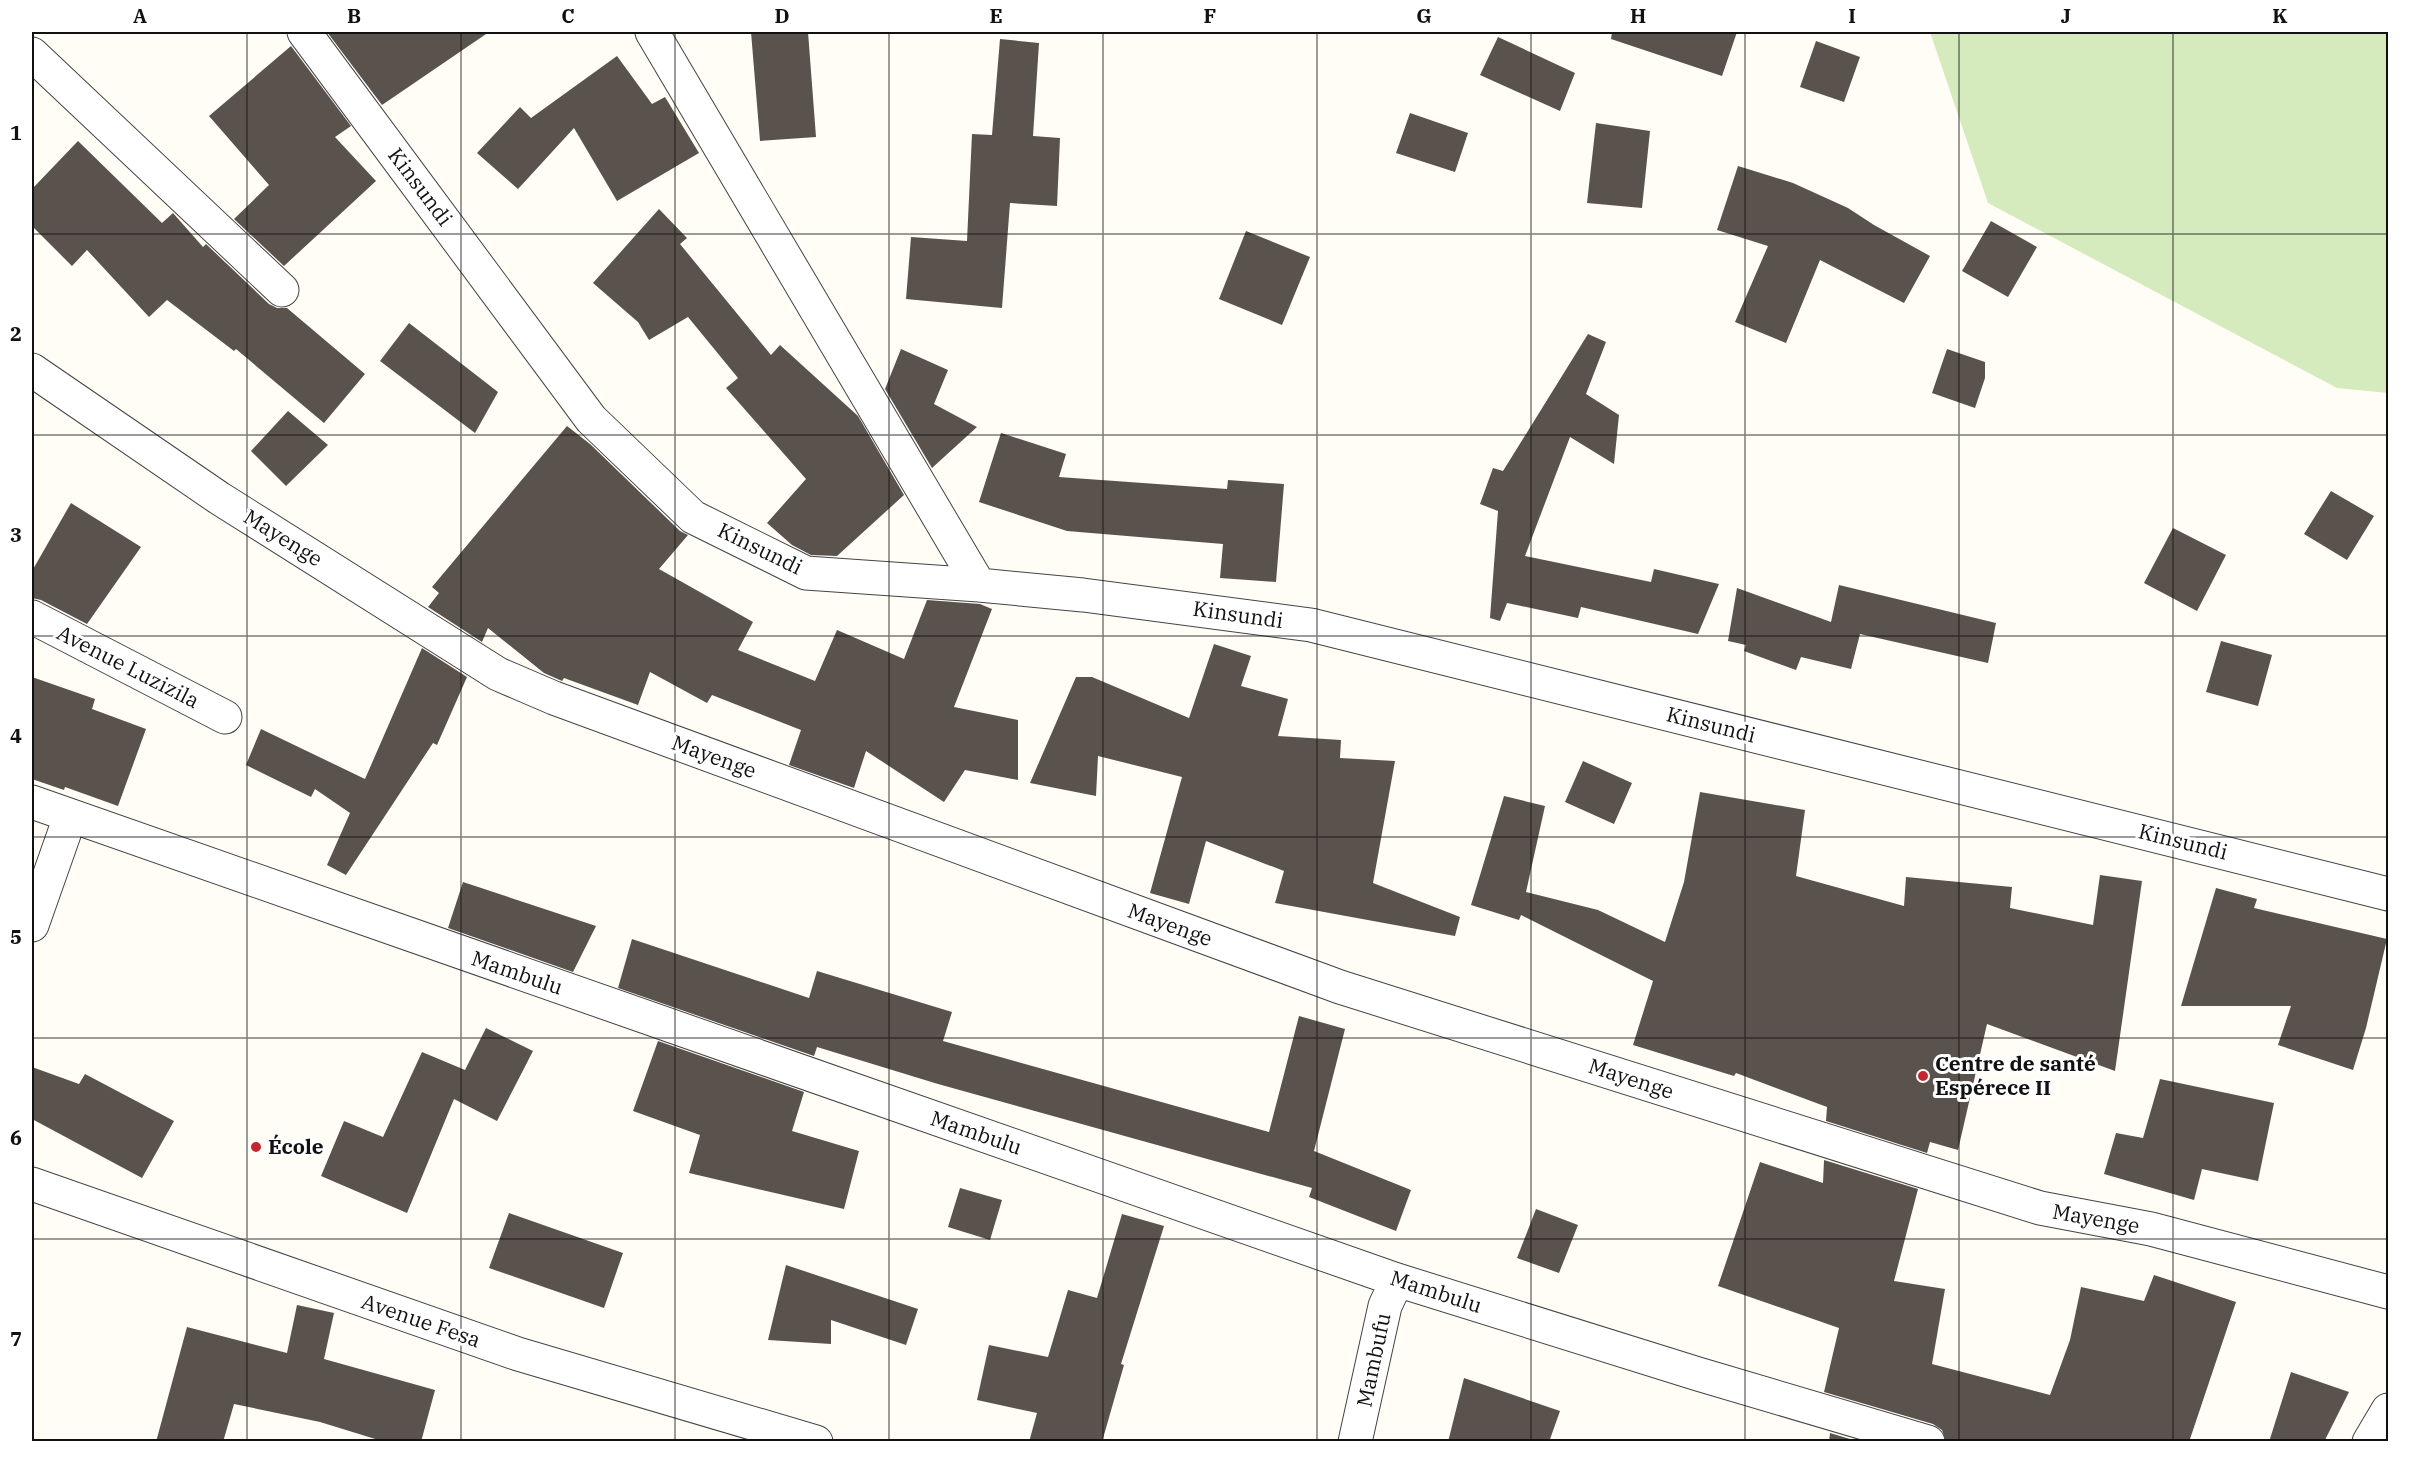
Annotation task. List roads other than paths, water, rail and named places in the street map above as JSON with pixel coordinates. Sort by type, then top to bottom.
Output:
[{"type":"street","name":"Kinsundi","points":[[304,32],[591,419],[693,517],[806,573],[1083,595],[1311,625],[2388,894]]},
{"type":"street","points":[[652,32],[979,585]]},
{"type":"street","points":[[32,54],[282,290]]},
{"type":"street","name":"Mayenge","points":[[32,370],[219,498],[488,667],[554,698],[1340,987],[2040,1208],[2151,1229],[2388,1292]]},
{"type":"street","name":"Avenue Luzizila","points":[[32,617],[225,717]]},
{"type":"street","name":"Mambulu","points":[[32,802],[1397,1280],[1698,1374],[1928,1442]]},
{"type":"street","points":[[32,926],[70,817]]},
{"type":"street","name":"Avenue Fesa","points":[[32,1184],[518,1354],[816,1442]]},
{"type":"street","name":"Mambufu","points":[[1355,1442],[1385,1306],[1397,1280]]},
{"type":"street","points":[[2369,1442],[2388,1410]]},
{"type":"place","name":"Centre de santé Espérece II","points":[[1923,1076]]},
{"type":"place","name":"École","points":[[256,1147]]}]
